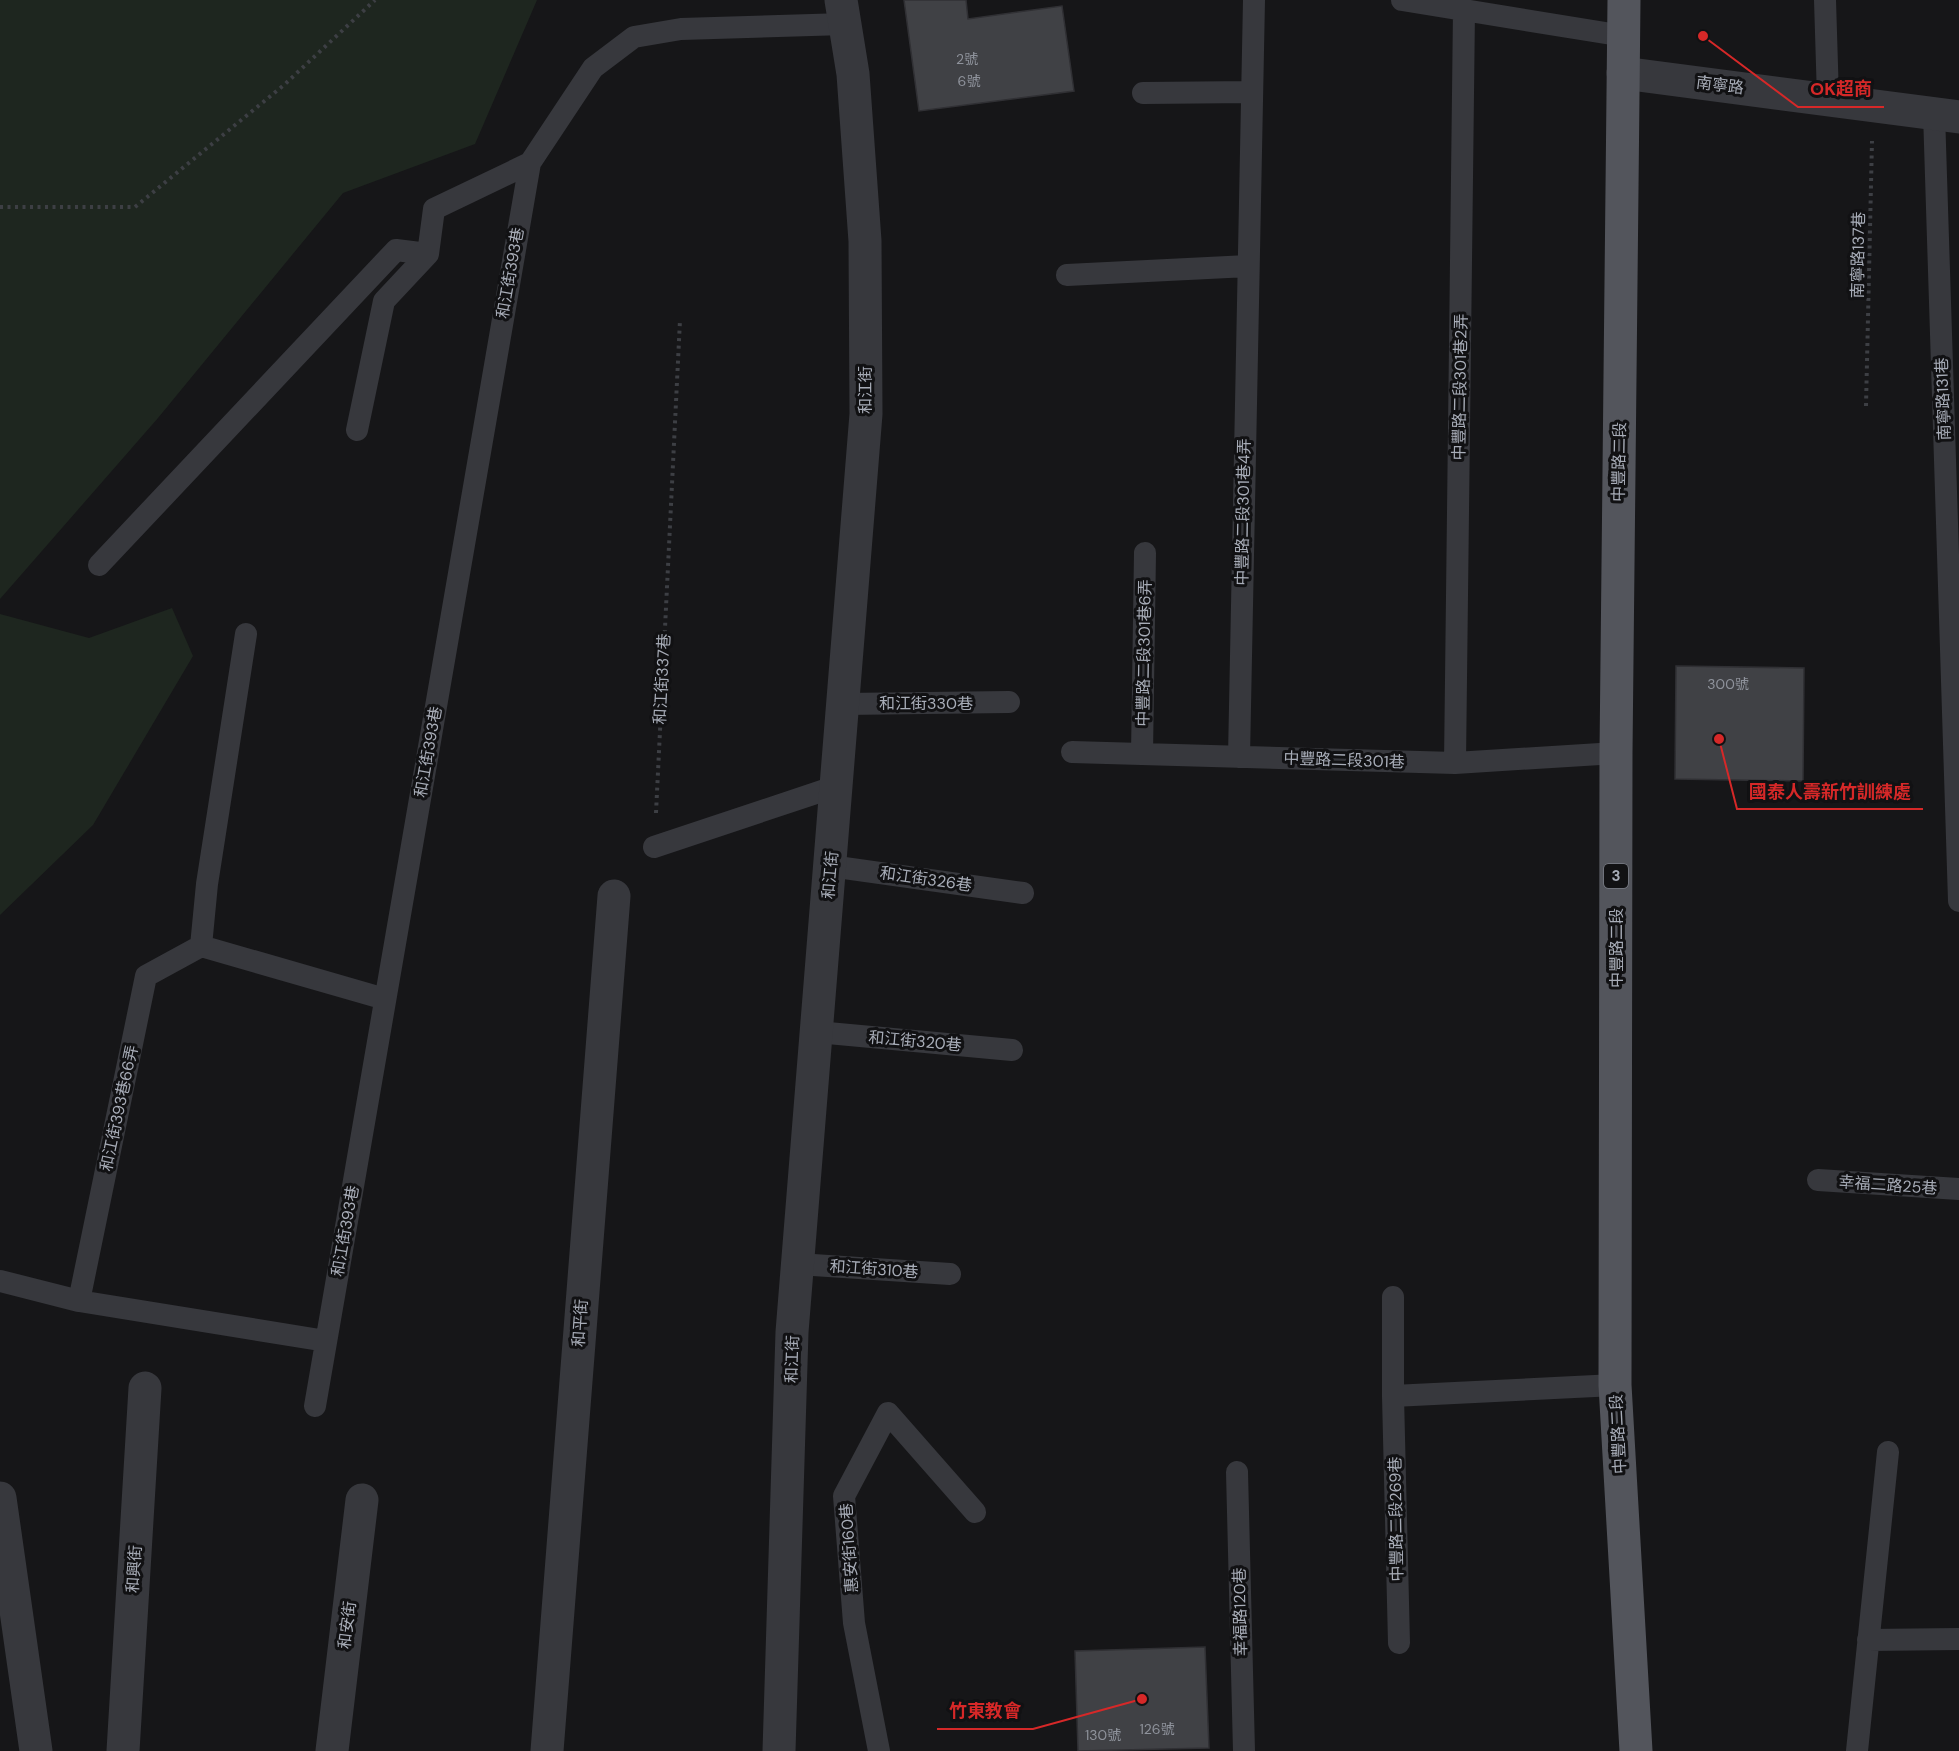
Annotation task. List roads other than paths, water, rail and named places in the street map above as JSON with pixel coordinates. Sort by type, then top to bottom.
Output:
[{"type":"main road","name":"中豐路二段","points":[[1624,0],[1616,753],[1615,1385],[1636,1751]]},
{"type":"street","name":"和江街","points":[[779,1751],[792,1332],[866,414],[865,241],[853,74],[843,12]]},
{"type":"street","name":"南寧路","points":[[1623,73],[1946,115]]},
{"type":"street","name":"和平街","points":[[547,1751],[614,896]]},
{"type":"street","name":"和興街","points":[[123,1751],[146,1388]]},
{"type":"street","points":[[0,1498],[36,1751]]},
{"type":"street","name":"和安街","points":[[332,1751],[362,1500]]},
{"type":"lane","name":"中豐路二段301巷4弄","points":[[1239,757],[1254,0]]},
{"type":"lane","points":[[1402,0],[1624,36]]},
{"type":"lane","points":[[1825,0],[1828,98]]},
{"type":"lane","name":"中豐路二段301巷2弄","points":[[1455,764],[1464,10]]},
{"type":"lane","name":"和江街393巷","points":[[315,1406],[530,163],[593,68],[634,36],[843,12]]},
{"type":"lane","points":[[1143,93],[1252,92]]},
{"type":"lane","name":"南寧路131巷","points":[[1946,115],[1959,901]]},
{"type":"lane","points":[[357,430],[384,301],[428,254],[434,209],[530,163]]},
{"type":"lane","points":[[99,566],[396,250],[428,254]]},
{"type":"lane","points":[[1067,275],[1248,266]]},
{"type":"lane","name":"中豐路二段301巷6弄","points":[[1142,754],[1145,553]]},
{"type":"lane","points":[[246,634],[207,884],[201,946],[385,999]]},
{"type":"lane","name":"和江街330巷","points":[[843,704],[1009,702]]},
{"type":"lane","name":"中豐路二段301巷","points":[[1072,752],[1455,764],[1616,753]]},
{"type":"lane","points":[[654,847],[837,786]]},
{"type":"lane","name":"和江街326巷","points":[[830,866],[1023,893]]},
{"type":"lane","name":"和江街393巷66弄","points":[[79,1301],[146,976],[201,946]]},
{"type":"lane","name":"和江街320巷","points":[[817,1032],[1012,1050]]},
{"type":"lane","name":"幸福二路25巷","points":[[1818,1180],[1959,1189]]},
{"type":"lane","name":"和江街310巷","points":[[798,1264],[950,1274]]},
{"type":"lane","points":[[0,1281],[79,1301],[326,1341]]},
{"type":"lane","name":"中豐路二段269巷","points":[[1393,1297],[1399,1643]]},
{"type":"lane","points":[[1393,1396],[1615,1385]]},
{"type":"lane","name":"惠安街160巷","points":[[879,1751],[854,1623],[844,1496],[888,1413],[975,1512]]},
{"type":"lane","points":[[1857,1751],[1887,1452]]},
{"type":"lane","name":"幸福路120巷","points":[[1237,1472],[1244,1751]]},
{"type":"lane","points":[[1869,1640],[1959,1639]]},
{"type":"place","name":"OK超商","points":[[1703,36]]},
{"type":"place","name":"國泰人壽新竹訓練處","points":[[1719,739]]},
{"type":"place","name":"竹東教會","points":[[1142,1699]]}]
